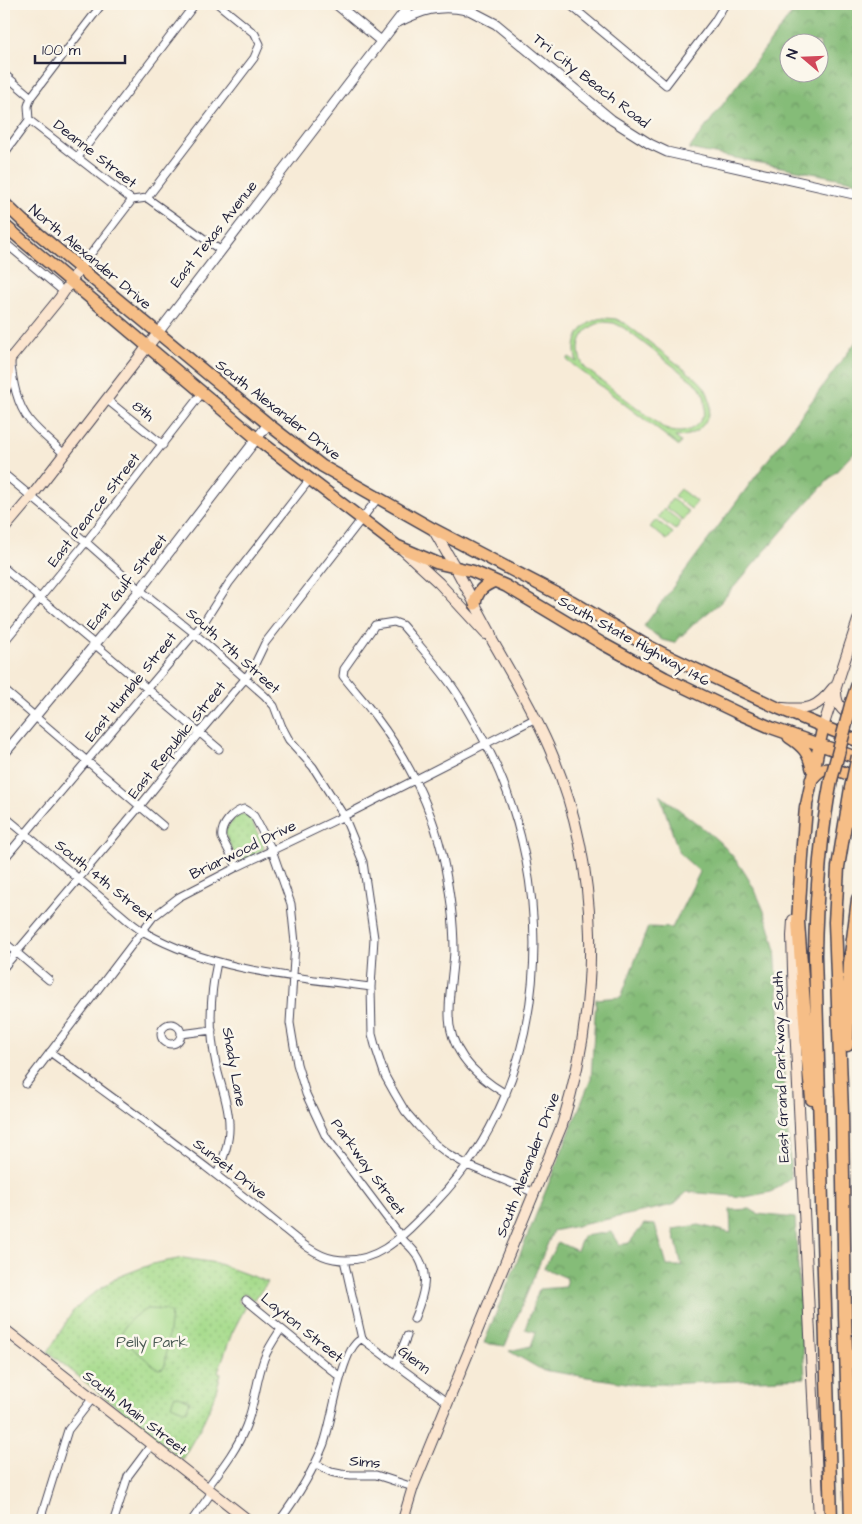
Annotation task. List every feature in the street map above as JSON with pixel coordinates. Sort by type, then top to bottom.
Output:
[{"type":"highway","points":[[831,1520],[815,965],[816,917],[821,846],[831,780],[858,684]]},
{"type":"highway","points":[[851,1520],[842,1113],[835,908],[838,867],[858,757]]},
{"type":"highway","points":[[806,807],[798,922],[812,1102],[821,1143]]},
{"type":"highway","points":[[842,1113],[850,963],[858,899]]},
{"type":"main road","name":"North Alexander Drive","points":[[4,203],[158,333]]},
{"type":"main road","points":[[8,228],[23,221]]},
{"type":"main road","name":"North Alexander Drive","points":[[8,228],[148,346]]},
{"type":"main road","points":[[4,393],[7,384],[6,359],[64,292],[80,268]]},
{"type":"main road","name":"East Texas Avenue","points":[[4,529],[158,333]]},
{"type":"main road","name":"South Alexander Drive","points":[[158,333],[322,466],[433,529],[455,566],[490,632],[492,640]]},
{"type":"main road","name":"South Alexander Drive","points":[[148,346],[256,438],[398,546],[439,583],[492,640],[536,718],[550,748],[563,785],[578,840],[588,901],[591,955],[586,1018],[571,1097],[535,1193],[413,1487],[403,1520]]},
{"type":"main road","name":"South State Highway 146","points":[[433,529],[573,602],[672,658],[778,708],[858,741]]},
{"type":"main road","name":"South State Highway 146","points":[[398,546],[437,563],[472,571],[506,586],[603,644],[665,678],[738,713],[772,728],[858,757]]},
{"type":"main road","points":[[475,604],[476,596],[480,589],[484,585],[495,581]]},
{"type":"main road","points":[[537,604],[561,612],[566,611],[573,602]]},
{"type":"main road","name":"East Grand Parkway South","points":[[819,1520],[792,936],[798,856],[812,777],[823,727],[858,620]]},
{"type":"main road","points":[[778,708],[803,709],[814,706],[837,684]]},
{"type":"main road","points":[[837,684],[837,704],[842,711],[858,719]]},
{"type":"main road","points":[[772,728],[798,743],[804,749],[810,758],[812,777],[827,769],[842,772],[854,783]]},
{"type":"main road","name":"South Main Street","points":[[4,1329],[248,1520]]},
{"type":"street","points":[[4,154],[29,120],[28,106],[31,97],[102,4]]},
{"type":"street","points":[[78,157],[195,4]]},
{"type":"street","points":[[147,198],[254,58],[258,50],[260,44],[256,34],[218,4]]},
{"type":"street","points":[[336,4],[381,41]]},
{"type":"street","name":"East Texas Avenue","points":[[158,333],[410,4]]},
{"type":"street","name":"Tri City Beach Road","points":[[461,4],[496,24],[611,119],[650,144],[667,152],[858,195]]},
{"type":"street","points":[[569,4],[666,85],[714,22],[725,4]]},
{"type":"street","points":[[394,24],[413,14],[434,7],[448,7],[471,11]]},
{"type":"street","points":[[4,74],[31,97]]},
{"type":"street","name":"Deanne Street","points":[[29,120],[132,200],[147,198],[220,250]]},
{"type":"street","points":[[80,268],[132,200]]},
{"type":"street","points":[[4,242],[64,292]]},
{"type":"street","points":[[6,359],[18,400],[24,413],[35,427],[64,454]]},
{"type":"street","name":"East Pearce Street","points":[[4,642],[41,599],[202,393]]},
{"type":"street","name":"8th","points":[[106,399],[163,445]]},
{"type":"street","name":"East Gulf Street","points":[[4,754],[140,590],[268,424]]},
{"type":"street","name":"South 7th Street","points":[[4,474],[140,590],[194,633],[274,706],[289,740],[313,767],[344,816],[363,862],[374,938],[371,987],[372,1034],[380,1064],[388,1082],[405,1111],[442,1149],[467,1165],[535,1193]]},
{"type":"street","name":"East Humble Street","points":[[4,860],[204,622],[229,583],[310,479]]},
{"type":"street","name":"East Republic Street","points":[[4,967],[245,679],[253,668],[265,643],[378,498]]},
{"type":"street","points":[[4,568],[219,749]]},
{"type":"street","name":"Sunset Drive","points":[[50,1052],[217,1175],[298,1240],[320,1254],[330,1258],[351,1261],[372,1256],[402,1237],[440,1198],[467,1165],[492,1124],[506,1094],[529,1013],[535,958],[533,911],[521,838],[506,791],[486,744],[452,686],[402,625],[394,622],[376,625],[344,670],[342,676],[376,716],[393,741],[414,779]]},
{"type":"street","points":[[4,690],[163,826]]},
{"type":"street","name":"Briarwood Drive","points":[[26,1084],[142,932],[165,907],[179,897],[237,867],[344,816],[536,718]]},
{"type":"street","points":[[414,779],[429,812],[442,852],[451,905],[454,949],[449,1004],[450,1027],[454,1041],[468,1064],[483,1079],[506,1094]]},
{"type":"street","name":"Parkway Street","points":[[237,867],[221,833],[222,828],[234,813],[244,809],[254,816],[272,850],[291,904],[295,962],[292,977],[290,1023],[297,1064],[306,1094],[326,1137],[402,1237],[414,1249],[419,1258],[424,1274],[424,1292],[414,1319]]},
{"type":"street","name":"South 4th Street","points":[[4,816],[142,932],[186,952],[217,962],[259,972],[371,987]]},
{"type":"street","points":[[4,942],[49,980]]},
{"type":"street","name":"Shady Lane","points":[[217,962],[213,981],[212,1030],[216,1063],[228,1111],[229,1124],[229,1138],[217,1175]]},
{"type":"street","points":[[181,1034],[212,1030]]},
{"type":"street","points":[[280,1520],[303,1488],[316,1464],[331,1420],[340,1376],[351,1349],[358,1340],[362,1339],[344,1260]]},
{"type":"street","name":"Layton Street","points":[[246,1300],[340,1376]]},
{"type":"street","points":[[192,1520],[246,1426],[254,1403],[264,1358],[271,1343],[281,1329]]},
{"type":"street","points":[[396,1363],[407,1336]]},
{"type":"street","name":"Glenn","points":[[362,1339],[448,1403]]},
{"type":"street","points":[[40,1520],[68,1430],[92,1399]]},
{"type":"street","points":[[114,1520],[128,1476],[152,1444]]},
{"type":"street","name":"Sims","points":[[316,1464],[331,1472],[350,1475],[376,1475],[413,1487]]},
{"type":"green space","points":[[799,4],[858,4],[858,182],[689,149]]},
{"type":"green space","points":[[604,318],[616,319],[626,324],[698,380],[705,389],[709,398],[710,408],[708,417],[696,431],[675,437],[681,442],[679,446],[567,360],[569,357],[577,362],[575,346],[577,339],[584,327]],"holes":[[[604,322],[614,323],[624,328],[699,386],[704,396],[704,414],[700,422],[693,428],[676,432],[665,429],[585,368],[579,353],[579,346],[584,333],[596,324]]]},
{"type":"green space","points":[[858,339],[858,448],[796,515],[721,602],[674,643],[662,640],[644,626]]},
{"type":"green space","points":[[680,489],[697,502],[691,509],[674,496]]},
{"type":"green space","points":[[672,499],[689,512],[683,520],[666,507]]},
{"type":"green space","points":[[664,509],[681,522],[675,530],[658,517]]},
{"type":"green space","points":[[656,520],[673,533],[667,540],[650,527]]},
{"type":"green space","points":[[660,795],[715,838],[737,861],[754,888],[766,917],[775,948],[791,1178],[771,1192],[745,1197],[687,1192],[673,1205],[553,1231],[505,1346],[484,1343],[591,1079],[596,999],[621,997],[648,927],[672,928],[700,872],[679,853]]},
{"type":"green space","points":[[242,814],[250,818],[264,846],[263,850],[241,861],[237,860],[225,834],[226,829],[237,815]]},
{"type":"green space","points":[[750,1209],[758,1214],[795,1218],[805,1378],[639,1385],[542,1370],[509,1351],[531,1346],[536,1332],[525,1329],[539,1289],[566,1287],[567,1278],[544,1268],[558,1242],[577,1251],[583,1236],[611,1232],[619,1245],[629,1243],[644,1224],[655,1225],[667,1266],[682,1266],[673,1229],[699,1225],[731,1233],[730,1210]]},
{"type":"green space","name":"Pelly Park","points":[[183,1258],[216,1263],[268,1282],[254,1300],[245,1293],[238,1301],[245,1308],[232,1333],[218,1372],[221,1373],[214,1396],[200,1428],[182,1459],[48,1352],[73,1311],[90,1296],[118,1277],[152,1264]]},
{"type":"green space","points":[[147,1309],[165,1310],[171,1314],[165,1365],[163,1368],[158,1369],[120,1338],[121,1333],[130,1320]]},
{"type":"green space","points":[[175,1395],[190,1401],[186,1411],[171,1405]]}]
